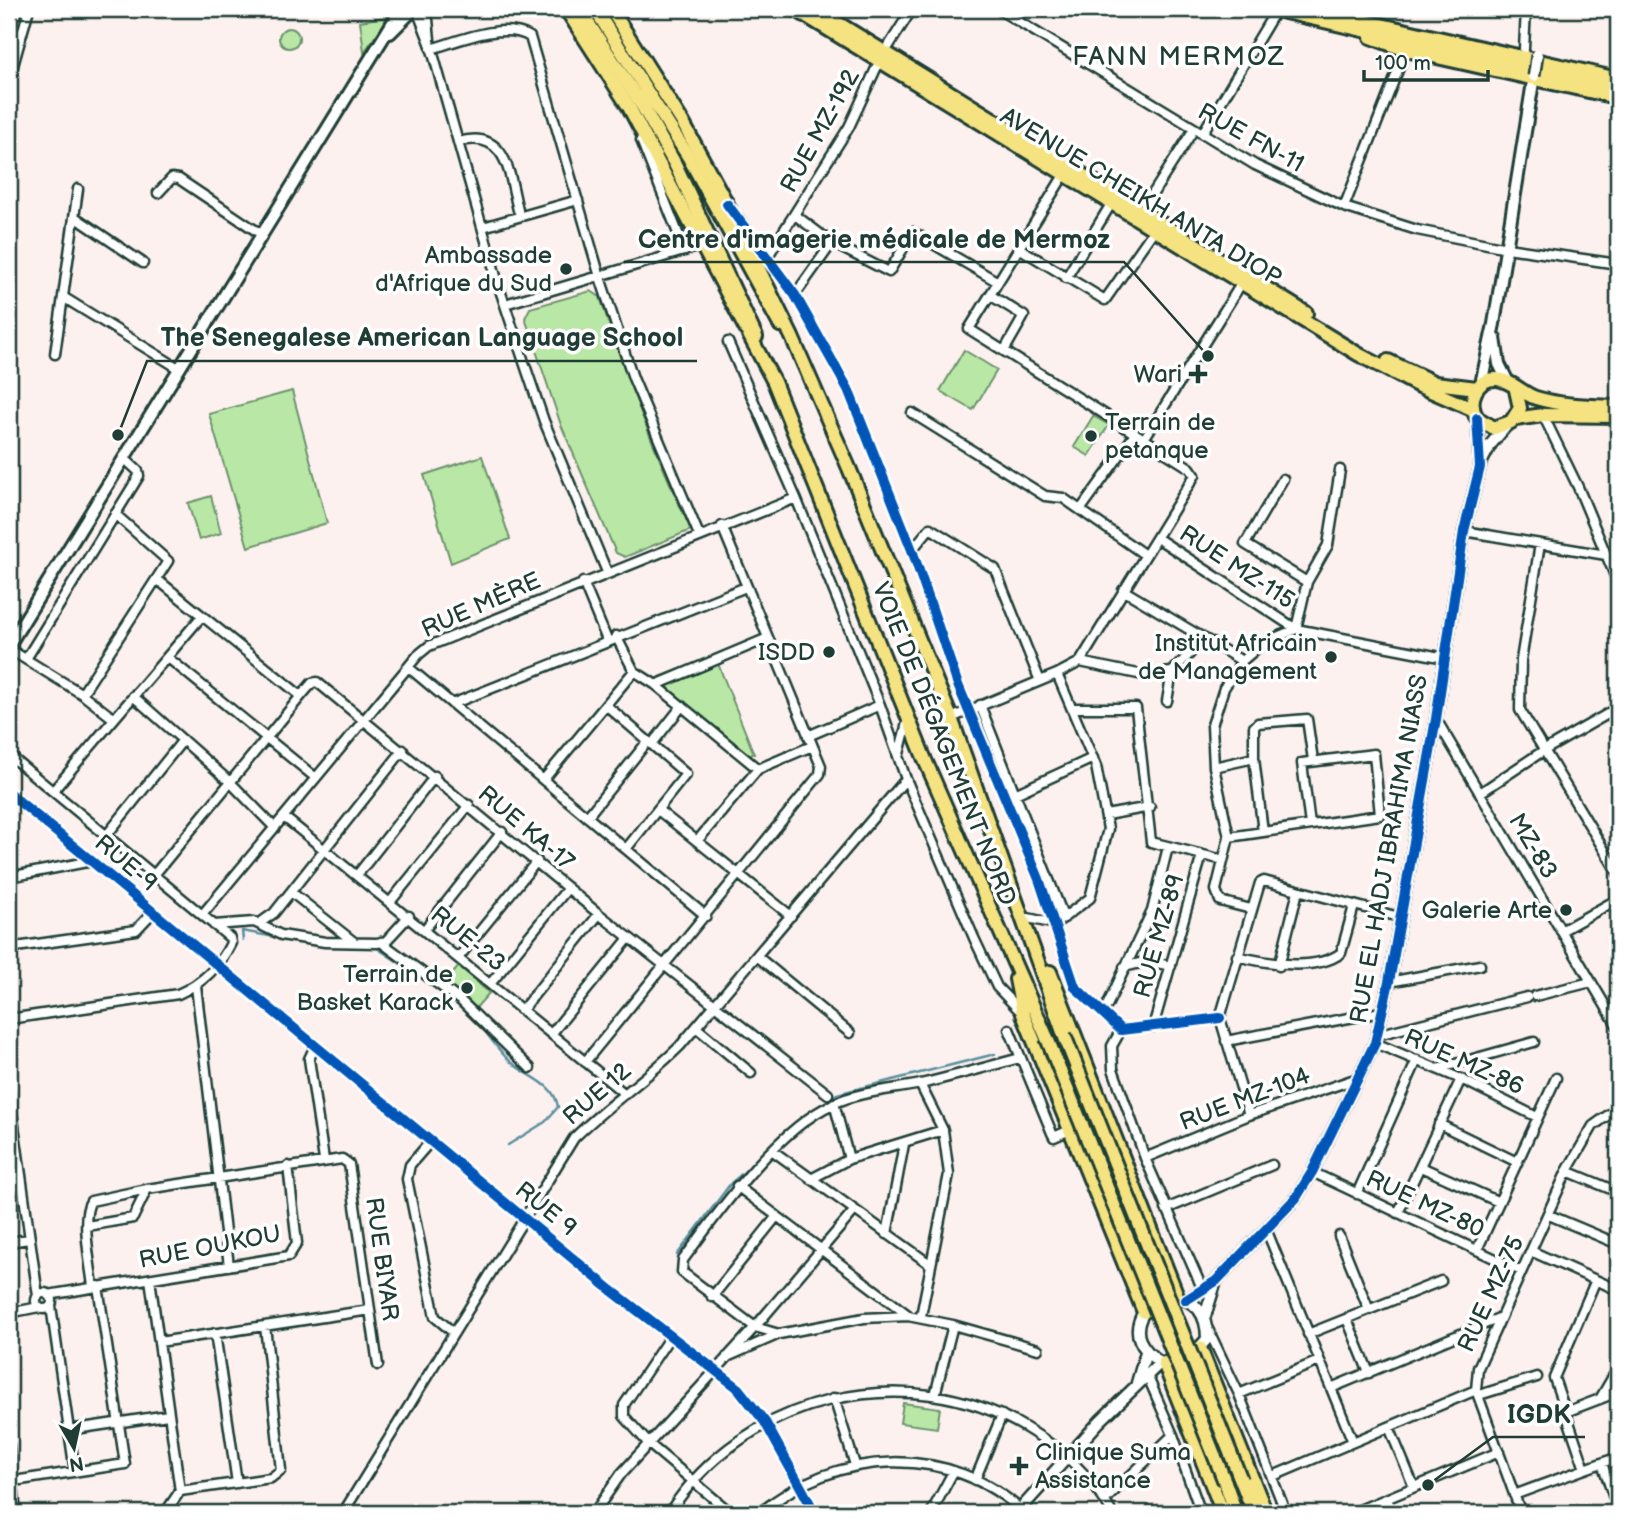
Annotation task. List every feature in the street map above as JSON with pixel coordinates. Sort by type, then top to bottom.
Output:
[{"type":"main road","points":[[9,647],[401,9]]},
{"type":"main road","points":[[386,37],[416,9]]},
{"type":"main road","points":[[566,9],[629,107],[774,382]]},
{"type":"main road","name":"VOIE DE DÉGAGEMENT NORD","points":[[579,9],[649,117],[698,210],[774,382],[908,719],[1047,1038],[1226,1482],[1236,1513]]},
{"type":"main road","name":"VOIE DE DÉGAGEMENT NORD","points":[[595,9],[688,156],[804,368],[849,468],[951,718],[1064,1035],[1254,1513]]},
{"type":"main road","points":[[611,9],[683,123],[727,204],[792,337],[804,368]]},
{"type":"main road","name":"AVENUE CHEIKH ANTA DIOP","points":[[794,9],[882,56],[1143,209],[1375,354],[1435,383],[1479,386]]},
{"type":"main road","name":"AVENUE CHEIKH ANTA DIOP","points":[[815,9],[1064,175],[1241,284],[1379,365],[1474,414]]},
{"type":"main road","points":[[1311,9],[1618,79]]},
{"type":"main road","points":[[1338,9],[1618,71]]},
{"type":"main road","points":[[1274,10],[1618,89]]},
{"type":"main road","points":[[1345,25],[1406,50],[1618,97]]},
{"type":"main road","points":[[1534,77],[1494,324],[1479,386],[1472,398],[1474,414],[1494,428],[1543,415],[1618,416]]},
{"type":"main road","points":[[1494,324],[1496,350],[1520,402],[1511,422]]},
{"type":"main road","points":[[1479,386],[1491,380],[1554,403],[1618,407]]},
{"type":"main road","points":[[1010,887],[1028,918],[1182,1299]]},
{"type":"main road","points":[[1014,964],[1023,1014],[1144,1312]]},
{"type":"main road","points":[[1200,1348],[1266,1513]]},
{"type":"main road","points":[[1162,1363],[1223,1513]]},
{"type":"street","points":[[9,80],[29,9]]},
{"type":"street","points":[[416,9],[431,46],[505,304],[544,421],[607,572]]},
{"type":"street","points":[[426,9],[431,46]]},
{"type":"street","name":"RUE MZ-192","points":[[768,256],[860,107],[882,56],[912,9]]},
{"type":"street","name":"RUE FN-11","points":[[998,9],[1255,165],[1344,207],[1417,230],[1507,248],[1618,264]]},
{"type":"street","points":[[1524,49],[1526,9]]},
{"type":"street","points":[[1143,209],[1198,132],[1274,10]]},
{"type":"street","points":[[9,31],[21,34]]},
{"type":"street","points":[[431,46],[497,33],[517,32],[530,37],[600,277],[652,429],[699,535]]},
{"type":"street","points":[[1344,207],[1406,50]]},
{"type":"street","points":[[1534,77],[1538,54]]},
{"type":"street","points":[[629,107],[685,251]]},
{"type":"street","points":[[458,142],[481,138],[494,144],[505,159],[517,210]]},
{"type":"street","points":[[951,718],[1058,674],[1080,662],[1195,475],[1194,471],[969,329],[1064,175]]},
{"type":"street","points":[[158,193],[172,178],[180,179],[261,234]]},
{"type":"street","points":[[55,354],[78,190]]},
{"type":"street","points":[[483,227],[578,200]]},
{"type":"street","points":[[727,204],[768,256],[794,295],[848,389],[912,550],[969,710],[1039,879],[1075,987],[1121,1030]]},
{"type":"street","points":[[1066,278],[1111,204]]},
{"type":"street","points":[[795,215],[832,243],[889,272],[913,232],[998,282]]},
{"type":"street","points":[[75,217],[143,262]]},
{"type":"street","points":[[1018,248],[1066,278],[1107,299],[1154,230]]},
{"type":"street","points":[[794,295],[832,243]]},
{"type":"street","points":[[505,304],[704,245]]},
{"type":"street","points":[[1144,439],[1241,284]]},
{"type":"street","points":[[990,295],[1024,316],[1004,351]]},
{"type":"street","points":[[63,297],[180,369]]},
{"type":"street","points":[[728,342],[796,498],[880,705],[906,779],[997,987],[1023,1014]]},
{"type":"street","points":[[912,413],[1045,496],[1063,498],[1145,555]]},
{"type":"street","points":[[1474,414],[1480,467]]},
{"type":"street","points":[[1543,415],[1578,487],[1618,583]]},
{"type":"street","points":[[1480,467],[1491,444],[1511,422]]},
{"type":"street","points":[[1081,509],[1135,434]]},
{"type":"street","points":[[26,659],[139,474],[124,458]]},
{"type":"street","name":"RUE EL HADJ IBRAHIMA NIASS","points":[[1182,1299],[1216,1281],[1296,1198],[1312,1172],[1376,1039],[1389,982],[1436,719],[1464,531],[1480,467]]},
{"type":"street","points":[[1296,629],[1307,583],[1328,545],[1340,470]]},
{"type":"street","points":[[1283,479],[1245,544],[1307,583]]},
{"type":"street","name":"RUE MÈRE","points":[[202,915],[408,667],[429,646],[796,498]]},
{"type":"street","points":[[82,694],[168,564],[167,558],[115,514]]},
{"type":"street","points":[[585,1062],[820,774],[821,766],[722,526]]},
{"type":"street","points":[[912,550],[930,528],[995,569],[1040,681]]},
{"type":"street","points":[[1464,531],[1606,555]]},
{"type":"street","name":"RUE MZ-115","points":[[1157,538],[1296,629]]},
{"type":"street","points":[[1540,544],[1521,660],[1520,710],[1618,873]]},
{"type":"street","points":[[154,875],[301,695],[158,580]]},
{"type":"street","points":[[583,582],[607,640]]},
{"type":"street","points":[[452,704],[616,636],[746,587]]},
{"type":"street","points":[[1124,590],[1242,661]]},
{"type":"street","points":[[53,791],[201,617]]},
{"type":"street","points":[[1251,909],[1216,897],[1229,837],[1214,767],[1212,725],[1218,703],[1242,661],[1263,643],[1296,629],[1445,658]]},
{"type":"street","points":[[616,636],[634,671],[656,685],[758,769]]},
{"type":"street","points":[[656,685],[768,638]]},
{"type":"street","points":[[1167,701],[1172,672],[1204,639]]},
{"type":"street","points":[[9,647],[82,694],[114,719]]},
{"type":"street","points":[[167,657],[316,778]]},
{"type":"street","points":[[1080,662],[1143,675],[1172,672]]},
{"type":"street","points":[[408,667],[706,916]]},
{"type":"street","points":[[544,779],[634,671]]},
{"type":"street","points":[[1028,918],[1055,924],[1090,898],[1106,840],[1106,814],[1093,758],[1058,674]]},
{"type":"street","name":"RUE KA-17","points":[[301,695],[317,681],[663,966],[828,1094]]},
{"type":"street","points":[[133,696],[230,782],[275,828]]},
{"type":"street","points":[[808,736],[880,705]]},
{"type":"street","points":[[980,705],[1064,918]]},
{"type":"street","points":[[607,706],[686,774],[626,849]]},
{"type":"street","points":[[587,817],[682,706]]},
{"type":"street","points":[[1073,708],[1136,709],[1150,807],[1151,842],[1223,860]]},
{"type":"street","points":[[1480,793],[1543,751],[1618,708]]},
{"type":"street","points":[[899,754],[908,719]]},
{"type":"street","points":[[1263,832],[1254,758],[1256,724],[1307,719],[1313,761]]},
{"type":"street","name":"MZ-83","points":[[1436,719],[1618,1027]]},
{"type":"street","points":[[106,836],[183,740]]},
{"type":"street","points":[[698,840],[758,769],[812,746]]},
{"type":"street","points":[[260,923],[274,912],[291,892],[403,750]]},
{"type":"street","points":[[1229,837],[1380,815],[1374,754],[1302,763],[1310,825]]},
{"type":"street","points":[[9,755],[230,938],[230,947],[196,986],[150,1000],[9,1019]]},
{"type":"street","points":[[1015,794],[1093,758]]},
{"type":"street","points":[[1214,767],[1254,758]]},
{"type":"street","points":[[358,874],[435,776]]},
{"type":"street","name":"RUE 12","points":[[344,1513],[574,1138],[604,1108],[659,1067],[697,1028],[906,779]]},
{"type":"street","name":"RUE-9","points":[[9,793],[217,965]]},
{"type":"street","points":[[391,901],[469,805]]},
{"type":"street","points":[[1106,814],[1150,807]]},
{"type":"street","points":[[658,810],[792,916]]},
{"type":"street","name":"RUE-23","points":[[284,817],[358,874],[625,1094]]},
{"type":"street","points":[[425,929],[502,832]]},
{"type":"street","points":[[1104,1012],[1152,911],[1168,847]]},
{"type":"street","name":"RUE MZ-89","points":[[1153,1027],[1202,855]]},
{"type":"street","points":[[9,877],[92,861]]},
{"type":"street","points":[[459,957],[537,861]]},
{"type":"street","points":[[1249,1115],[1220,1018],[1260,883],[1264,881],[1399,917]]},
{"type":"street","points":[[491,983],[568,888]]},
{"type":"street","points":[[1279,966],[1298,891]]},
{"type":"street","points":[[291,892],[354,942]]},
{"type":"street","points":[[1561,931],[1618,899]]},
{"type":"street","points":[[1237,956],[1279,966],[1333,958],[1341,953],[1354,906]]},
{"type":"street","points":[[9,948],[136,930],[153,912]]},
{"type":"street","points":[[523,1009],[599,914]]},
{"type":"street","points":[[382,942],[409,916]]},
{"type":"street","points":[[214,925],[237,921],[260,923],[281,935],[325,942],[382,942],[461,1001],[530,1068]]},
{"type":"street","points":[[552,1034],[629,938]]},
{"type":"street","points":[[758,957],[850,1033]]},
{"type":"street","points":[[1124,967],[1148,961],[1171,966]]},
{"type":"street","name":"RUE 9","points":[[217,965],[524,1219],[716,1368],[752,1403],[765,1422],[815,1513]]},
{"type":"street","points":[[1389,982],[1480,965]]},
{"type":"street","points":[[1376,1039],[1591,982]]},
{"type":"street","points":[[196,986],[229,1266]]},
{"type":"street","points":[[1226,1041],[1381,1012]]},
{"type":"street","points":[[1121,1030],[1220,1018]]},
{"type":"street","points":[[697,1028],[751,1073]]},
{"type":"street","points":[[1009,1029],[1054,1136],[1070,1130]]},
{"type":"street","points":[[1121,1030],[1112,1046],[1113,1069],[1166,1209],[1202,1288]]},
{"type":"street","name":"RUE MZ-86","points":[[1376,1039],[1537,1116]]},
{"type":"street","points":[[1437,1069],[1534,1042]]},
{"type":"street","points":[[14,1481],[125,1464],[87,1227],[87,1212],[91,1201],[147,1189],[324,1160],[309,1059],[315,1046]]},
{"type":"street","points":[[779,1334],[755,1327],[684,1276],[682,1266],[737,1186],[806,1120],[834,1103],[1020,1058]]},
{"type":"street","points":[[1357,1194],[1417,1060]]},
{"type":"street","name":"RUE MZ-104","points":[[1146,1158],[1249,1115],[1358,1077]]},
{"type":"street","points":[[1477,1250],[1556,1078]]},
{"type":"street","points":[[1398,1213],[1461,1079]]},
{"type":"street","points":[[920,1084],[943,1130],[949,1174],[921,1317]]},
{"type":"street","points":[[9,1090],[39,1307]]},
{"type":"street","points":[[834,1103],[849,1159]]},
{"type":"street","name":"RUE MZ-75","points":[[1478,1392],[1478,1368],[1567,1171],[1593,1126],[1618,1108]]},
{"type":"street","points":[[1439,1124],[1517,1162]]},
{"type":"street","points":[[811,1179],[849,1159],[943,1130]]},
{"type":"street","points":[[430,1142],[410,1165],[407,1179],[435,1318],[454,1334]]},
{"type":"street","points":[[887,1234],[904,1144]]},
{"type":"street","points":[[773,1151],[931,1265]]},
{"type":"street","name":"RUE BIYAR","points":[[324,1160],[346,1160],[378,1365]]},
{"type":"street","points":[[9,1165],[19,1163]]},
{"type":"street","points":[[1166,1209],[1272,1165]]},
{"type":"street","name":"RUE OUKOU","points":[[38,1296],[289,1256],[297,1243],[288,1166]]},
{"type":"street","points":[[1421,1167],[1499,1202]]},
{"type":"street","points":[[1567,1171],[1618,1192]]},
{"type":"street","name":"RUE MZ-80","points":[[1312,1172],[1521,1271]]},
{"type":"street","points":[[737,1186],[908,1315]]},
{"type":"street","points":[[87,1227],[133,1218],[147,1189]]},
{"type":"street","points":[[594,1513],[621,1474],[755,1327],[855,1210]]},
{"type":"street","points":[[1549,1215],[1618,1244]]},
{"type":"street","points":[[712,1297],[777,1216]]},
{"type":"street","points":[[1266,1229],[1353,1442]]},
{"type":"street","points":[[1339,1237],[1369,1310]]},
{"type":"street","points":[[9,1242],[29,1239]]},
{"type":"street","points":[[1531,1251],[1595,1282],[1618,1290]]},
{"type":"street","points":[[150,1279],[180,1491],[165,1513]]},
{"type":"street","name":"RUE EL HADJ IBRAHIMA NIASS","points":[[1206,1322],[1216,1281]]},
{"type":"street","points":[[1308,1334],[1441,1281]]},
{"type":"street","points":[[1585,1469],[1563,1413],[1554,1378],[1595,1282]]},
{"type":"street","points":[[48,1294],[75,1472]]},
{"type":"street","points":[[1162,1363],[1146,1352],[1138,1342],[1144,1312],[1170,1298],[1194,1303],[1206,1322],[1239,1394],[1286,1513]]},
{"type":"street","points":[[9,1312],[39,1307],[45,1309],[51,1306]]},
{"type":"street","points":[[159,1342],[370,1310]]},
{"type":"street","points":[[726,1357],[779,1334],[864,1318],[908,1315],[1038,1349]]},
{"type":"street","points":[[1331,1388],[1499,1318]]},
{"type":"street","points":[[1347,1319],[1369,1373]]},
{"type":"street","points":[[760,1513],[800,1485],[855,1465],[905,1462],[953,1472],[975,1480],[1020,1512],[1067,1457],[1137,1384],[1162,1363],[1200,1348],[1207,1339],[1206,1322]]},
{"type":"street","points":[[935,1395],[953,1325]]},
{"type":"street","points":[[180,1491],[271,1478],[278,1474],[282,1464],[265,1326]]},
{"type":"street","points":[[215,1334],[237,1483]]},
{"type":"street","points":[[671,1335],[624,1405],[624,1416],[649,1444],[731,1513]]},
{"type":"street","points":[[1137,1384],[1146,1352]]},
{"type":"street","points":[[1239,1394],[1320,1361]]},
{"type":"street","points":[[1600,1399],[1618,1368]]},
{"type":"street","points":[[1147,1375],[1173,1434],[1201,1513]]},
{"type":"street","points":[[1273,1476],[1478,1392],[1537,1377]]},
{"type":"street","points":[[668,1513],[692,1480],[765,1422],[834,1398],[884,1392],[935,1395],[1002,1415],[1036,1434],[1067,1457],[1105,1500],[1112,1513]]},
{"type":"street","points":[[1478,1392],[1521,1513]]},
{"type":"street","points":[[1563,1413],[1618,1392]]},
{"type":"street","points":[[834,1398],[855,1465]]},
{"type":"street","points":[[69,1430],[169,1415]]},
{"type":"street","points":[[975,1480],[1002,1415]]},
{"type":"street","points":[[1389,1427],[1414,1487]]},
{"type":"street","points":[[1105,1500],[1173,1434]]},
{"type":"street","points":[[9,1445],[16,1513]]},
{"type":"street","points":[[1352,1513],[1499,1452]]},
{"type":"street","points":[[1514,1495],[1618,1457]]},
{"type":"street","points":[[1602,1463],[1618,1510]]},
{"type":"street","points":[[931,1513],[953,1472]]},
{"type":"street","points":[[1387,1499],[1393,1513]]},
{"type":"green space","points":[[386,17],[385,23],[364,52],[360,21]]},
{"type":"green space","points":[[289,28],[296,31],[299,38],[296,45],[289,48],[282,45],[279,38],[282,31]]},
{"type":"green space","points":[[591,291],[600,297],[642,415],[691,530],[625,557],[616,553],[561,425],[525,318],[530,308]]},
{"type":"green space","points":[[964,350],[997,370],[973,410],[940,391]]},
{"type":"green space","points":[[292,391],[327,523],[248,547],[209,414]]},
{"type":"green space","name":"Terrain de petanque","points":[[1093,416],[1109,425],[1089,456],[1074,447]]},
{"type":"green space","points":[[482,456],[510,539],[451,563],[424,475]]},
{"type":"green space","points":[[211,496],[221,533],[199,540],[188,503]]},
{"type":"green space","points":[[715,656],[754,754],[747,755],[654,679]]},
{"type":"green space","name":"Terrain de Basket Karack","points":[[459,966],[489,993],[475,1009],[445,983]]},
{"type":"green space","points":[[903,1403],[940,1408],[937,1428],[900,1423]]},
{"type":"waterway","points":[[243,940],[242,931],[302,942]]},
{"type":"waterway","points":[[374,946],[421,977]]},
{"type":"waterway","points":[[478,1023],[506,1058],[546,1086],[558,1107],[545,1122],[508,1145]]},
{"type":"waterway","points":[[822,1106],[837,1094],[995,1054]]},
{"type":"waterway","points":[[677,1255],[731,1183],[756,1162]]},
{"type":"cycle path","points":[[727,204],[795,295],[848,389],[912,550],[958,685],[1039,879],[1075,987],[1121,1030],[1220,1018]]},
{"type":"cycle path","points":[[1186,1300],[1216,1281],[1296,1198],[1312,1172],[1375,1043],[1389,982],[1436,719],[1464,531],[1480,467],[1477,418]]},
{"type":"cycle path","points":[[9,793],[611,1290],[737,1387],[765,1422],[815,1513]]},
{"type":"place","name":"Ambassade d'Afrique du Sud","points":[[566,269]]},
{"type":"place","name":"Centre d'imagerie médicale de Mermoz","points":[[1208,356]]},
{"type":"place","name":"Wari","points":[[1198,374]]},
{"type":"place","name":"The Senegalese American Language School","points":[[118,435]]},
{"type":"place","name":"Terrain de petanque","points":[[1091,436]]},
{"type":"place","name":"ISDD","points":[[829,652]]},
{"type":"place","name":"Institut Africain de Management","points":[[1331,657]]},
{"type":"place","name":"Galerie Arte","points":[[1566,910]]},
{"type":"place","name":"Terrain de Basket Karack","points":[[467,988]]},
{"type":"place","name":"Clinique Suma Assistance","points":[[1019,1466]]},
{"type":"place","name":"IGDK","points":[[1428,1485]]},
{"type":"district","name":"FANN MERMOZ","points":[[1179,57]]}]
